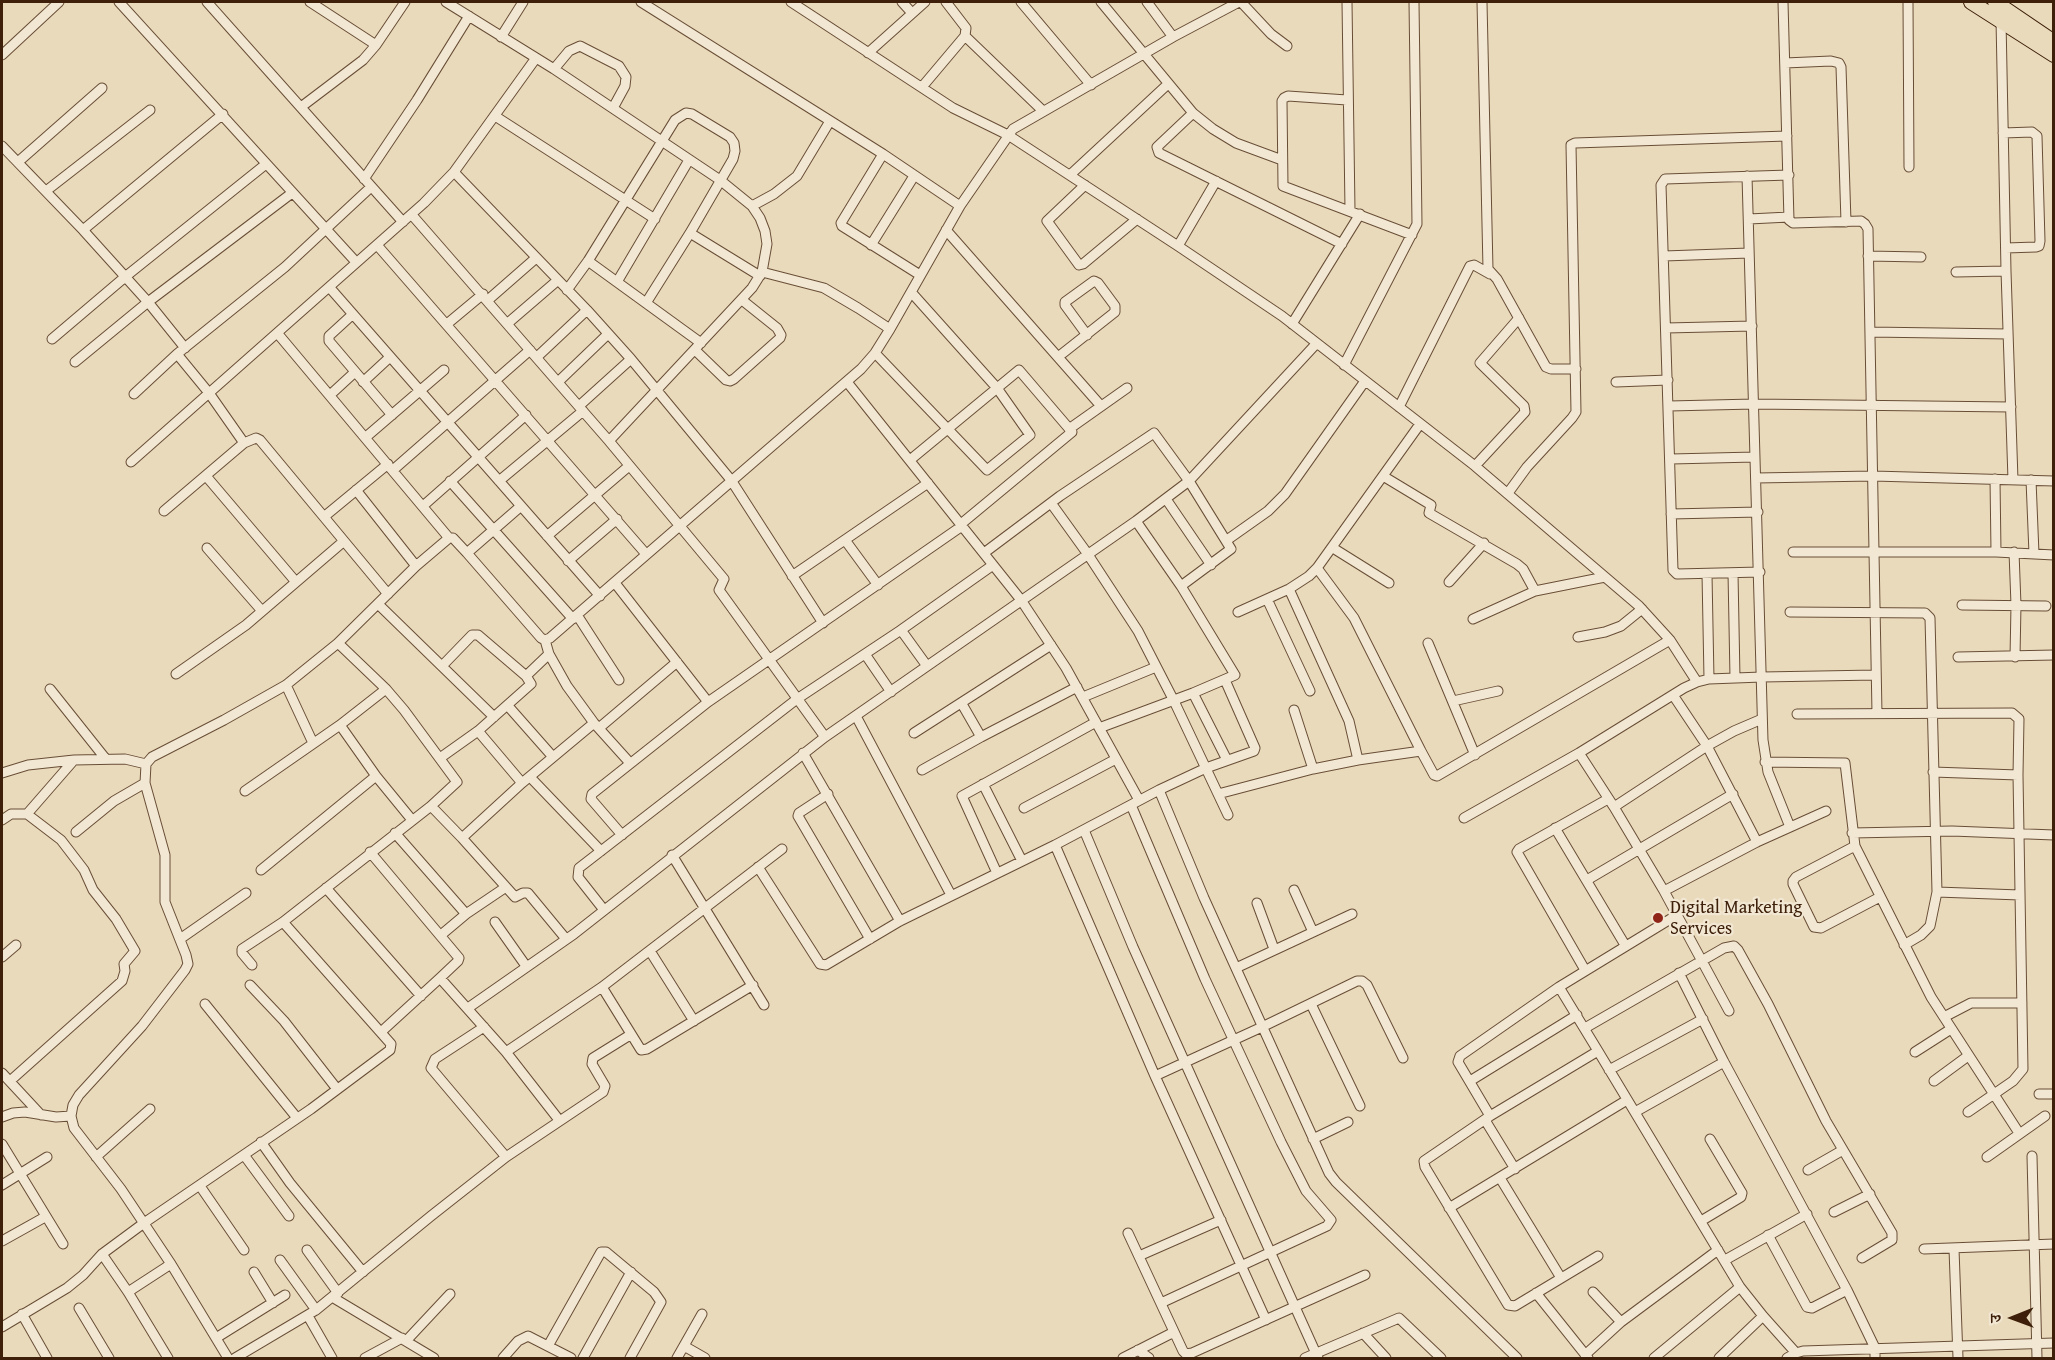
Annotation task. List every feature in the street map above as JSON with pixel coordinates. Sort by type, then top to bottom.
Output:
[{"type":"highway","points":[[1971,2],[2054,55]]},
{"type":"highway","points":[[1995,2],[2054,42]]},
{"type":"street","points":[[2,55],[59,2]]},
{"type":"street","points":[[119,2],[356,262]]},
{"type":"street","points":[[207,2],[403,222]]},
{"type":"street","points":[[310,2],[376,45]]},
{"type":"street","points":[[301,107],[363,60],[405,2]]},
{"type":"street","points":[[446,2],[554,69],[720,180],[752,206],[765,231],[767,244],[761,274],[742,300],[609,441]]},
{"type":"street","points":[[501,37],[524,2]]},
{"type":"street","points":[[640,2],[883,154],[960,206]]},
{"type":"street","points":[[791,2],[953,108],[1008,135],[1292,324],[1316,345],[1475,466],[1642,609],[1670,640],[1697,682]]},
{"type":"street","points":[[902,2],[912,13]]},
{"type":"street","points":[[868,53],[925,2]]},
{"type":"street","points":[[922,87],[965,36],[966,28],[946,2]]},
{"type":"street","points":[[1021,2],[1091,85]]},
{"type":"street","points":[[1101,2],[1193,113],[1236,143],[1282,160]]},
{"type":"street","points":[[1147,2],[1173,37]]},
{"type":"street","points":[[545,640],[600,596],[731,480],[847,382],[875,353],[960,206],[1008,135],[1020,124],[1173,37],[1240,2],[1287,46]]},
{"type":"street","points":[[1347,2],[1350,210]]},
{"type":"street","points":[[1344,365],[1412,235],[1418,218],[1414,2]]},
{"type":"street","points":[[1482,2],[1490,274]]},
{"type":"street","points":[[1783,2],[1789,217],[1792,223],[1861,221],[1868,229],[1877,713]]},
{"type":"street","points":[[1908,2],[1909,167]]},
{"type":"street","points":[[364,179],[469,16]]},
{"type":"street","points":[[2001,20],[2013,480]]},
{"type":"street","points":[[965,36],[1043,111]]},
{"type":"street","points":[[2,38],[9,47]]},
{"type":"street","points":[[554,69],[569,51],[580,46],[619,66],[626,77],[625,86],[613,108]]},
{"type":"street","points":[[131,462],[412,215],[454,172],[536,58]]},
{"type":"street","points":[[1785,63],[1831,61],[1839,63],[1841,67],[1846,222]]},
{"type":"street","points":[[1070,175],[1168,84]]},
{"type":"street","points":[[18,162],[102,88]]},
{"type":"street","points":[[1347,100],[1288,96],[1284,98],[1282,102],[1282,182],[1285,188],[1350,210],[1412,235]]},
{"type":"street","points":[[46,191],[150,110]]},
{"type":"street","points":[[567,290],[588,261],[675,120],[686,113],[692,114],[730,137],[735,151],[733,159],[690,233],[646,303]]},
{"type":"street","points":[[1193,113],[1157,147],[1157,151],[1342,244]]},
{"type":"street","points":[[83,230],[223,114]]},
{"type":"street","points":[[495,116],[655,219]]},
{"type":"street","points":[[752,206],[774,194],[797,176],[830,121]]},
{"type":"street","points":[[2003,134],[2032,132],[2037,136],[2040,241],[2039,246],[2036,247],[2006,248]]},
{"type":"street","points":[[1508,493],[1527,467],[1576,412],[1571,145],[1575,143],[1787,136]]},
{"type":"street","points":[[2,146],[148,302],[244,443]]},
{"type":"street","points":[[883,154],[840,223],[870,245],[921,275]]},
{"type":"street","points":[[617,282],[689,160]]},
{"type":"street","points":[[52,339],[266,164]]},
{"type":"street","points":[[454,172],[587,310],[631,359],[731,480],[823,623]]},
{"type":"street","points":[[1760,572],[1674,573],[1662,181],[1665,179],[1789,175]]},
{"type":"street","points":[[870,245],[914,176]]},
{"type":"street","points":[[1747,176],[1760,572],[1762,719],[1765,762],[1790,827]]},
{"type":"street","points":[[1178,246],[1216,181]]},
{"type":"street","points":[[1085,185],[1047,221],[1079,265],[1137,219]]},
{"type":"street","points":[[134,394],[181,351],[243,302],[326,230],[371,187]]},
{"type":"street","points":[[75,362],[148,302],[292,193]]},
{"type":"street","points":[[1292,324],[1360,214]]},
{"type":"street","points":[[412,215],[581,408],[723,579],[720,590],[769,662],[825,737]]},
{"type":"street","points":[[1749,219],[1789,217]]},
{"type":"street","points":[[946,230],[1101,406]]},
{"type":"street","points":[[690,233],[761,274],[824,288],[890,329]]},
{"type":"street","points":[[378,245],[646,554]]},
{"type":"street","points":[[1664,256],[1749,253]]},
{"type":"street","points":[[1868,256],[1921,257]]},
{"type":"street","points":[[447,324],[536,258]]},
{"type":"street","points":[[588,261],[646,303],[698,346],[726,380],[730,381],[780,338],[781,334],[777,328],[742,300]]},
{"type":"street","points":[[1399,407],[1470,266],[1474,265],[1497,279],[1548,369],[1576,369]]},
{"type":"street","points":[[1956,272],[2006,271]]},
{"type":"street","points":[[508,323],[558,279]]},
{"type":"street","points":[[1058,357],[1087,334],[1116,309],[1098,283],[1094,281],[1065,302],[1087,334]]},
{"type":"street","points":[[330,288],[600,596]]},
{"type":"street","points":[[875,353],[987,470],[1030,435],[997,388],[911,292]]},
{"type":"street","points":[[324,516],[356,490],[390,467],[495,380],[534,354],[587,310]]},
{"type":"street","points":[[353,314],[328,339],[392,415]]},
{"type":"street","points":[[1475,466],[1525,412],[1524,406],[1480,363],[1519,318]]},
{"type":"street","points":[[1666,328],[1752,326]]},
{"type":"street","points":[[1870,332],[2008,334]]},
{"type":"street","points":[[278,334],[449,538],[453,538],[522,618],[545,640],[549,654],[567,686],[596,725],[630,763]]},
{"type":"street","points":[[558,382],[608,334]]},
{"type":"street","points":[[468,1008],[567,939],[803,753],[1166,499],[1189,481],[1316,345]]},
{"type":"street","points":[[363,382],[390,357]]},
{"type":"street","points":[[499,481],[548,440],[631,359]]},
{"type":"street","points":[[366,437],[444,370]]},
{"type":"street","points":[[622,835],[591,799],[591,796],[708,702],[769,662],[962,525],[1072,432],[1019,370],[910,460]]},
{"type":"street","points":[[330,395],[355,372]]},
{"type":"street","points":[[1616,382],[1668,380]]},
{"type":"street","points":[[1227,540],[1268,511],[1285,494],[1365,381]]},
{"type":"street","points":[[847,382],[1020,600],[1083,697],[1116,759],[1200,968],[1234,1040],[1306,1191],[1331,1220],[1327,1226],[1161,1303]]},
{"type":"street","points":[[1070,429],[1127,388]]},
{"type":"street","points":[[1669,406],[1754,404],[2011,407]]},
{"type":"street","points":[[423,506],[526,416]]},
{"type":"street","points":[[1238,612],[1289,589],[1317,568],[1420,424]]},
{"type":"street","points":[[984,553],[1051,503],[1154,433],[1189,481],[1230,546],[1230,551],[1181,586]]},
{"type":"street","points":[[164,511],[244,443],[252,438],[261,440],[388,594]]},
{"type":"street","points":[[1671,459],[1755,457]]},
{"type":"street","points":[[548,536],[629,466]]},
{"type":"street","points":[[206,476],[296,582]]},
{"type":"street","points":[[1383,476],[1431,505],[1429,513],[1484,543],[1523,570],[1535,591]]},
{"type":"street","points":[[1756,478],[1873,476],[2054,481]]},
{"type":"street","points":[[1995,479],[1996,552]]},
{"type":"street","points":[[2031,480],[2034,554]]},
{"type":"street","points":[[450,481],[575,617],[619,680]]},
{"type":"street","points":[[792,576],[928,483]]},
{"type":"street","points":[[356,490],[416,566]]},
{"type":"street","points":[[1166,499],[1211,565]]},
{"type":"street","points":[[1051,503],[1138,631],[1228,815]]},
{"type":"street","points":[[467,553],[520,506]]},
{"type":"street","points":[[1671,514],[1758,512]]},
{"type":"street","points":[[568,561],[617,519]]},
{"type":"street","points":[[997,873],[962,799],[964,794],[1098,725],[1174,701],[1233,677],[1234,673],[1181,586],[1136,521]]},
{"type":"street","points":[[228,1359],[144,1222],[74,1128],[71,1116],[73,1105],[79,1095],[142,1026],[188,964],[165,902],[166,868],[163,842],[145,783],[146,764],[152,757],[286,685],[338,642],[416,566],[449,538]]},
{"type":"street","points":[[845,540],[878,585]]},
{"type":"street","points":[[176,674],[246,625],[344,541]]},
{"type":"street","points":[[1449,582],[1484,543]]},
{"type":"street","points":[[207,548],[262,611]]},
{"type":"street","points":[[1333,548],[1389,583]]},
{"type":"street","points":[[1793,552],[2014,552],[2054,555]]},
{"type":"street","points":[[2014,552],[2015,657]]},
{"type":"street","points":[[604,910],[578,877],[579,868],[797,699],[993,565]]},
{"type":"street","points":[[1317,568],[1354,618],[1421,751],[1434,775],[1437,776],[1670,640]]},
{"type":"street","points":[[1733,573],[1736,678]]},
{"type":"street","points":[[1707,574],[1709,679]]},
{"type":"street","points":[[1473,619],[1535,591],[1605,577]]},
{"type":"street","points":[[615,582],[708,702]]},
{"type":"street","points":[[1289,589],[1349,721],[1358,760]]},
{"type":"street","points":[[1267,599],[1310,691]]},
{"type":"street","points":[[378,603],[494,717]]},
{"type":"street","points":[[1962,605],[2046,606]]},
{"type":"street","points":[[1578,637],[1605,632],[1621,626],[1642,609]]},
{"type":"street","points":[[1790,612],[1925,614],[1930,618],[1937,892],[1930,926],[1921,935],[1904,945]]},
{"type":"street","points":[[901,630],[927,666]]},
{"type":"street","points":[[440,758],[478,731],[530,687],[530,680],[526,676],[474,634],[442,666]]},
{"type":"street","points":[[252,965],[242,953],[242,949],[283,922],[431,806],[457,782],[404,710],[338,642]]},
{"type":"street","points":[[1428,643],[1475,755]]},
{"type":"street","points":[[914,733],[1051,645]]},
{"type":"street","points":[[526,676],[549,654]]},
{"type":"street","points":[[865,654],[891,692]]},
{"type":"street","points":[[1958,657],[2054,655]]},
{"type":"street","points":[[462,838],[553,757],[677,662]]},
{"type":"street","points":[[1083,697],[1156,667]]},
{"type":"street","points":[[1464,818],[1579,753],[1697,682],[1709,679],[1876,675]]},
{"type":"street","points":[[758,867],[820,964],[826,965],[900,921],[1055,845],[1159,790],[1206,768],[1254,751],[1255,748],[1225,680]]},
{"type":"street","points":[[286,685],[313,743]]},
{"type":"street","points":[[922,770],[1077,687]]},
{"type":"street","points":[[50,689],[105,758]]},
{"type":"street","points":[[245,791],[340,725],[386,689]]},
{"type":"street","points":[[1453,701],[1498,691]]},
{"type":"street","points":[[1193,693],[1227,760]]},
{"type":"street","points":[[1673,695],[1707,746],[1757,842]]},
{"type":"street","points":[[962,704],[981,737]]},
{"type":"street","points":[[507,706],[553,757]]},
{"type":"street","points":[[1294,710],[1313,769]]},
{"type":"street","points":[[1797,714],[2016,714],[2019,719],[2023,1069],[2013,1081],[1968,1112]]},
{"type":"street","points":[[856,716],[951,895]]},
{"type":"street","points":[[1585,970],[1517,854],[1519,849],[1555,828],[1611,803],[1707,746],[1762,719]]},
{"type":"street","points":[[340,725],[376,776],[412,820]]},
{"type":"street","points":[[478,731],[601,851]]},
{"type":"street","points":[[1218,794],[1313,769],[1421,751]]},
{"type":"street","points":[[803,753],[900,921]]},
{"type":"street","points":[[1579,753],[1640,849],[1729,1011]]},
{"type":"street","points":[[2,773],[28,765],[105,758],[125,759],[146,764]]},
{"type":"street","points":[[1024,808],[1116,759]]},
{"type":"street","points":[[27,814],[74,760]]},
{"type":"street","points":[[1765,762],[1845,763],[1855,846],[1904,945],[1944,1017],[2019,1133]]},
{"type":"street","points":[[1933,772],[2018,775]]},
{"type":"street","points":[[261,870],[376,776]]},
{"type":"street","points":[[76,832],[114,801],[145,783]]},
{"type":"street","points":[[983,784],[1022,861]]},
{"type":"street","points":[[1159,790],[1204,898],[1329,1173],[1517,1359]]},
{"type":"street","points":[[828,794],[799,813],[798,816],[870,939]]},
{"type":"street","points":[[1587,880],[1733,794]]},
{"type":"street","points":[[431,806],[515,897],[523,892],[528,893],[567,939]]},
{"type":"street","points":[[1664,891],[1757,842],[1826,811]]},
{"type":"street","points":[[2,820],[11,814],[27,814],[61,840],[84,870],[93,890],[116,919],[135,951],[124,964],[125,971],[122,981],[10,1082]]},
{"type":"street","points":[[1555,828],[1625,945]]},
{"type":"street","points":[[1084,830],[1133,947],[1317,1356]]},
{"type":"street","points":[[1852,833],[1934,831],[2054,835]]},
{"type":"street","points":[[395,833],[466,914]]},
{"type":"street","points":[[1055,845],[1155,1076],[1266,1320]]},
{"type":"street","points":[[1855,846],[1793,880],[1814,927],[1821,928],[1880,897]]},
{"type":"street","points":[[506,1052],[602,987],[782,849]]},
{"type":"street","points":[[370,852],[459,958],[381,1032]]},
{"type":"street","points":[[672,855],[764,1005]]},
{"type":"street","points":[[441,936],[466,914],[506,886]]},
{"type":"street","points":[[326,888],[421,996]]},
{"type":"street","points":[[1294,890],[1313,932]]},
{"type":"street","points":[[1937,892],[2020,895]]},
{"type":"street","points":[[180,939],[246,893]]},
{"type":"street","points":[[1257,903],[1274,949]]},
{"type":"street","points":[[1236,968],[1352,914]]},
{"type":"street","points":[[1515,1168],[1458,1062],[1460,1056],[1585,970],[1677,915]]},
{"type":"street","points":[[2,1327],[67,1287],[83,1275],[102,1254],[144,1222],[200,1186],[390,1050],[391,1044],[381,1032],[283,922]]},
{"type":"street","points":[[495,922],[526,966]]},
{"type":"street","points":[[2,957],[16,945]]},
{"type":"street","points":[[1585,1028],[1702,960],[1730,946],[1738,950],[1768,1004],[1826,1121],[1870,1194],[1893,1238],[1862,1257]]},
{"type":"street","points":[[650,951],[694,1021]]},
{"type":"street","points":[[1679,973],[1724,1062],[1847,1290],[1875,1348],[1875,1359]]},
{"type":"street","points":[[440,978],[506,1052],[559,1120]]},
{"type":"street","points":[[1155,1076],[1262,1028],[1357,981],[1362,981],[1367,986],[1403,1058]]},
{"type":"street","points":[[250,985],[284,1021],[337,1089]]},
{"type":"street","points":[[602,987],[639,1049],[644,1050],[753,986]]},
{"type":"street","points":[[1559,987],[1740,1287],[1796,1353]]},
{"type":"street","points":[[1944,1017],[1971,1003],[2022,1003]]},
{"type":"street","points":[[206,1004],[297,1118]]},
{"type":"street","points":[[1311,1004],[1360,1106]]},
{"type":"street","points":[[1470,1082],[1577,1015]]},
{"type":"street","points":[[1609,1070],[1703,1019]]},
{"type":"street","points":[[484,1027],[435,1059],[431,1068],[506,1157]]},
{"type":"street","points":[[1916,1052],[1951,1029]]},
{"type":"street","points":[[235,1359],[312,1313],[506,1157],[603,1092],[605,1086],[592,1064],[593,1058],[630,1035]]},
{"type":"street","points":[[1598,1051],[1488,1118],[1424,1161],[1425,1167],[1508,1305],[1515,1306],[1598,1256]]},
{"type":"street","points":[[1934,1081],[1968,1056]]},
{"type":"street","points":[[1635,1112],[1724,1062]]},
{"type":"street","points":[[2,1073],[41,1115]]},
{"type":"street","points":[[2039,1094],[2054,1094]]},
{"type":"street","points":[[1449,1208],[1627,1100]]},
{"type":"street","points":[[96,1157],[150,1109]]},
{"type":"street","points":[[2,1117],[25,1112],[71,1116]]},
{"type":"street","points":[[1987,1157],[2045,1116]]},
{"type":"street","points":[[1312,1139],[1348,1122]]},
{"type":"street","points":[[1701,1221],[1741,1197],[1742,1193],[1710,1139]]},
{"type":"street","points":[[261,1142],[290,1183],[363,1272]]},
{"type":"street","points":[[2,1144],[63,1244]]},
{"type":"street","points":[[1808,1170],[1843,1150]]},
{"type":"street","points":[[244,1155],[290,1216]]},
{"type":"street","points":[[2032,1156],[2037,1359]]},
{"type":"street","points":[[2,1185],[47,1157]]},
{"type":"street","points":[[1500,1178],[1561,1278]]},
{"type":"street","points":[[200,1186],[244,1250]]},
{"type":"street","points":[[1834,1212],[1870,1194]]},
{"type":"street","points":[[1725,1260],[1807,1214]]},
{"type":"street","points":[[2,1241],[45,1216]]},
{"type":"street","points":[[1139,1256],[1221,1220]]},
{"type":"street","points":[[1128,1233],[1183,1351],[1189,1354],[1365,1275]]},
{"type":"street","points":[[1768,1235],[1807,1307],[1812,1308],[1847,1290]]},
{"type":"street","points":[[1924,1249],[2054,1244]]},
{"type":"street","points":[[1954,1249],[1958,1359]]},
{"type":"street","points":[[307,1250],[335,1295],[434,1359]]},
{"type":"street","points":[[1536,1293],[1586,1357],[1621,1322],[1718,1250]]},
{"type":"street","points":[[548,1346],[601,1252],[606,1252],[654,1292],[661,1302],[630,1359]]},
{"type":"street","points":[[102,1254],[168,1359]]},
{"type":"street","points":[[280,1260],[312,1313],[332,1359]]},
{"type":"street","points":[[128,1292],[171,1264]]},
{"type":"street","points":[[254,1272],[273,1303]]},
{"type":"street","points":[[583,1359],[631,1272]]},
{"type":"street","points":[[1654,1359],[1740,1287]]},
{"type":"street","points":[[1593,1292],[1621,1322]]},
{"type":"street","points":[[365,1359],[404,1340],[450,1294]]},
{"type":"street","points":[[216,1338],[285,1295]]},
{"type":"street","points":[[79,1308],[109,1359]]},
{"type":"street","points":[[22,1314],[46,1359]]},
{"type":"street","points":[[677,1359],[702,1314]]},
{"type":"street","points":[[1719,1359],[1763,1316]]},
{"type":"street","points":[[1305,1359],[1317,1356],[1399,1318],[1441,1359]]},
{"type":"street","points":[[1124,1359],[1174,1332]]},
{"type":"street","points":[[1363,1333],[1386,1359]]},
{"type":"street","points":[[503,1359],[524,1337],[535,1339],[571,1359]]},
{"type":"street","points":[[1787,1359],[1796,1353],[1875,1348],[2054,1343]]},
{"type":"street","points":[[684,1346],[705,1359]]},
{"type":"street","points":[[1138,1350],[1149,1359]]},
{"type":"place","name":"Digital Marketing Services","points":[[1658,918]]}]
